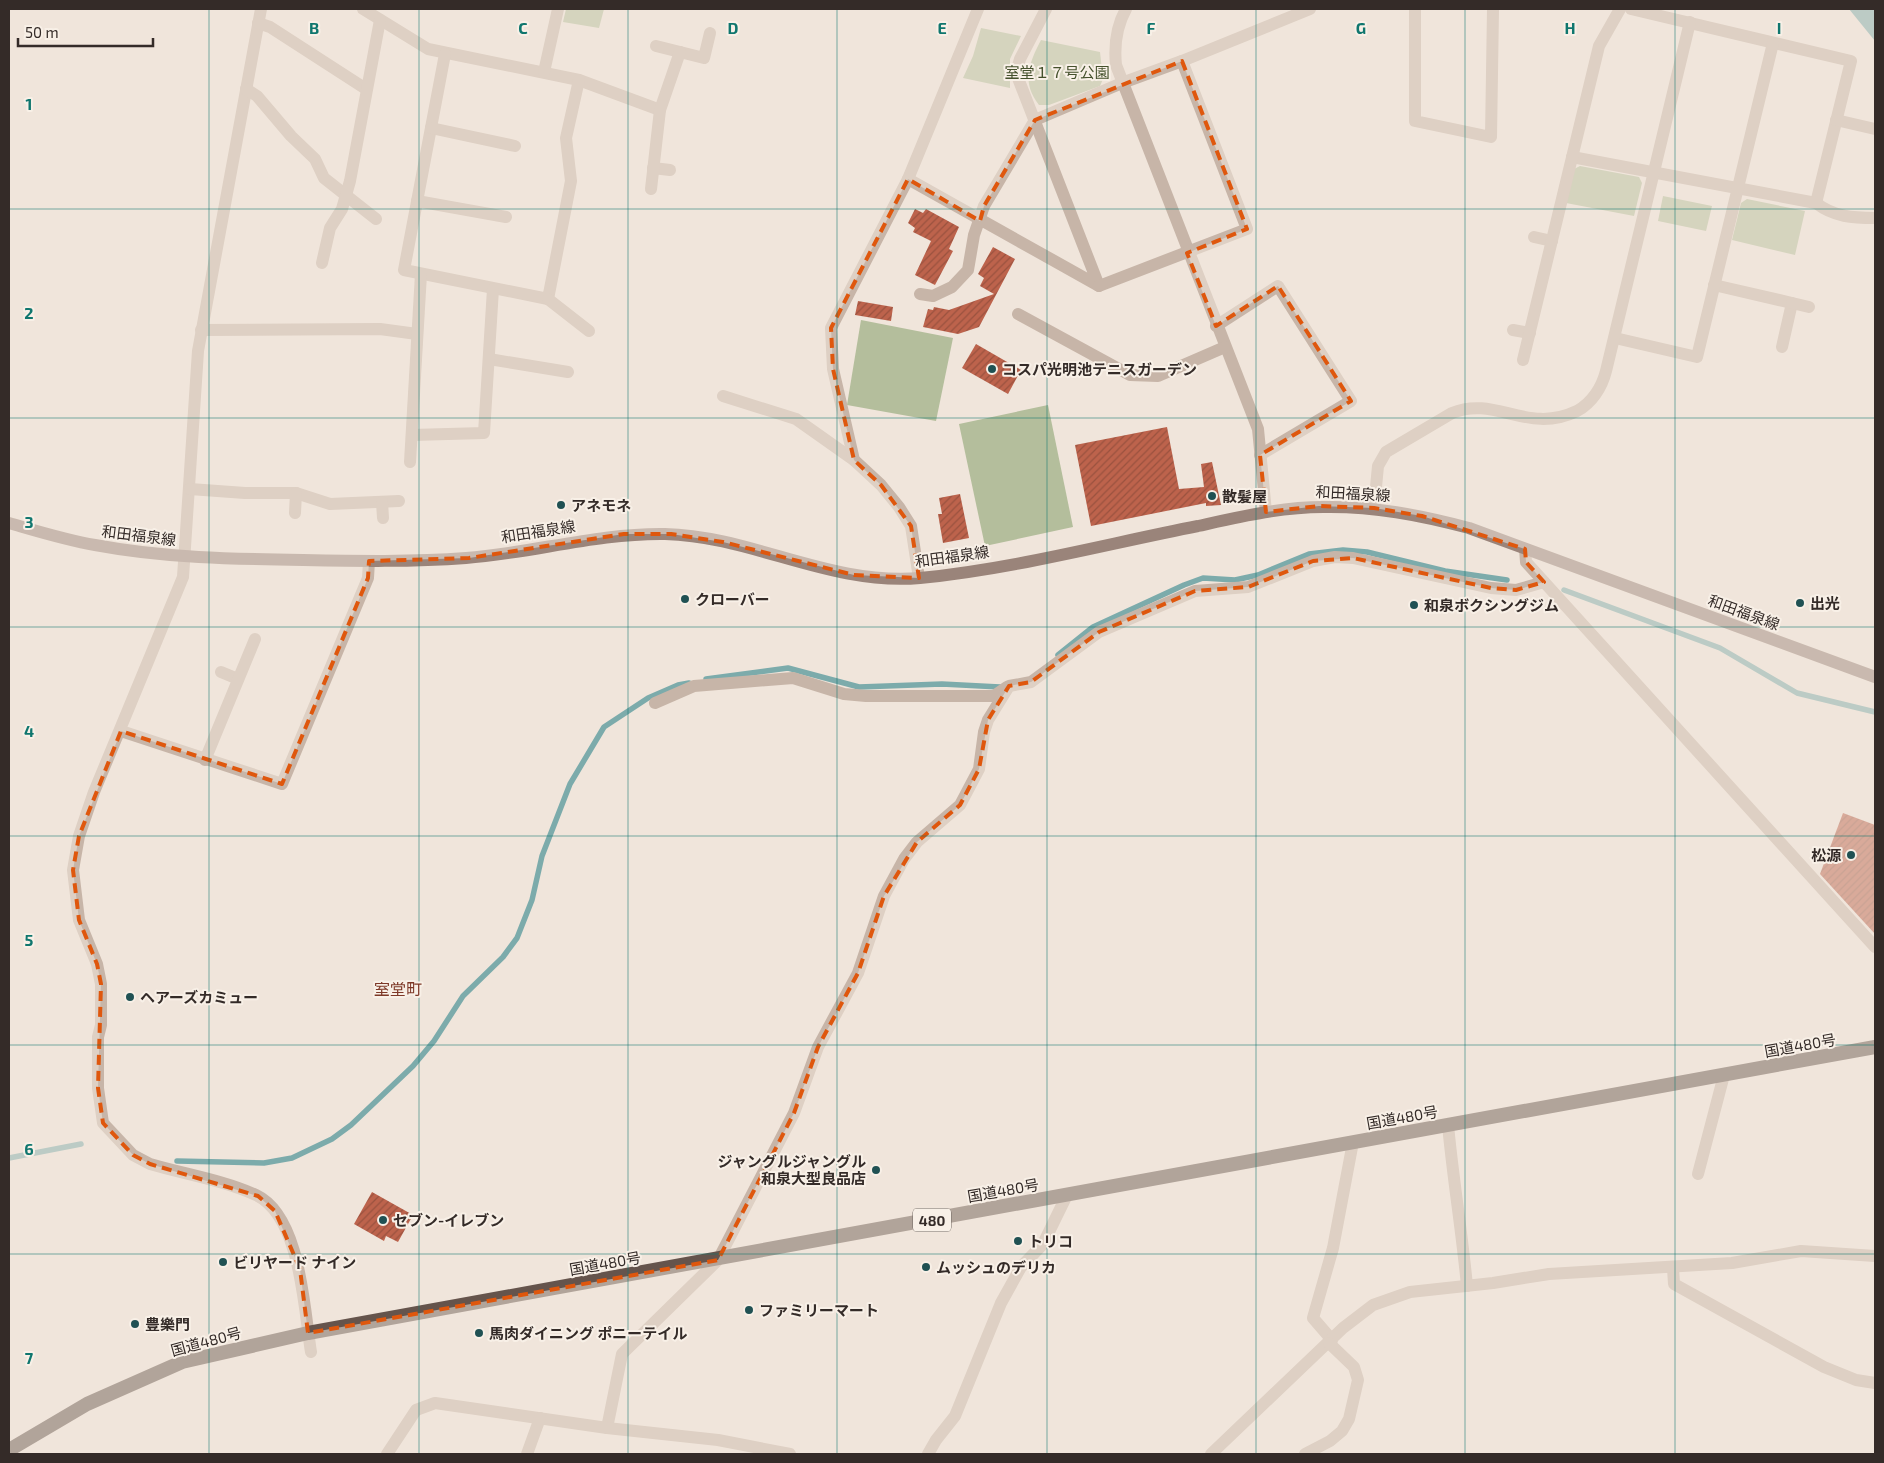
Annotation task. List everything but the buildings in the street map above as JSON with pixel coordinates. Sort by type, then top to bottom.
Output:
[{"type":"highway","name":"国道480号","points":[[9,1450],[88,1404],[182,1362],[308,1333],[718,1260],[1353,1142],[1875,1048]]},
{"type":"main road","name":"和田福泉線","points":[[9,523],[92,545],[185,557],[369,561],[469,558],[624,534],[671,534],[722,542],[806,565],[885,579],[919,578],[998,566],[1266,512],[1319,506],[1374,508],[1422,516],[1469,528],[1875,677]]},
{"type":"street","points":[[261,9],[198,351],[183,576],[121,731],[94,792],[79,836],[73,870],[79,920],[97,964],[101,984],[98,1088],[103,1123],[134,1156],[150,1164],[258,1196],[275,1211],[300,1269],[311,1352]]},
{"type":"street","points":[[363,9],[428,49],[579,80],[660,110]]},
{"type":"street","points":[[544,72],[558,9]]},
{"type":"street","points":[[854,460],[833,369],[831,328],[908,179],[978,9]]},
{"type":"street","points":[[1046,9],[1020,59],[1016,73],[1099,286]]},
{"type":"street","points":[[1126,9],[1121,18],[1114,48],[1116,66],[1187,253],[1258,429],[1266,512]]},
{"type":"street","points":[[920,294],[933,296],[952,287],[968,270],[974,235],[984,206],[1035,120],[1122,83],[1182,62],[1280,14],[1310,9]]},
{"type":"street","points":[[1415,9],[1415,121],[1491,138],[1493,9]]},
{"type":"street","points":[[1523,360],[1599,46],[1620,9]]},
{"type":"street","points":[[1631,9],[1851,61],[1816,203]]},
{"type":"street","points":[[322,263],[330,228],[342,209],[346,196],[380,20]]},
{"type":"street","points":[[1374,508],[1378,466],[1386,452],[1462,409],[1480,408],[1547,420],[1559,419],[1581,409],[1596,394],[1604,381],[1615,338],[1690,22]]},
{"type":"street","points":[[258,23],[270,27],[366,89]]},
{"type":"street","points":[[656,46],[704,58],[710,33]]},
{"type":"street","points":[[1615,338],[1696,358],[1773,43]]},
{"type":"street","points":[[651,189],[660,110],[680,52]]},
{"type":"street","points":[[445,54],[404,270],[548,299],[589,331]]},
{"type":"street","points":[[908,179],[1099,286],[1247,229],[1182,62]]},
{"type":"street","points":[[548,299],[571,181],[566,138],[579,80]]},
{"type":"street","points":[[246,89],[257,96],[291,136],[315,159],[324,178],[376,219]]},
{"type":"street","points":[[1836,120],[1875,129]]},
{"type":"street","points":[[431,128],[515,146]]},
{"type":"street","points":[[1572,158],[1816,203],[1828,212],[1853,218],[1875,218]]},
{"type":"street","points":[[653,168],[670,170]]},
{"type":"street","points":[[417,201],[506,217]]},
{"type":"street","points":[[1534,237],[1552,241]]},
{"type":"street","points":[[410,462],[422,274]]},
{"type":"street","points":[[1714,285],[1808,307]]},
{"type":"street","points":[[1216,326],[1278,286],[1351,401],[1260,455]]},
{"type":"street","points":[[412,435],[484,434],[493,289]]},
{"type":"street","points":[[1782,347],[1792,303]]},
{"type":"street","points":[[1018,314],[1130,375],[1158,376],[1225,347]]},
{"type":"street","points":[[202,330],[380,329],[417,334]]},
{"type":"street","points":[[1513,330],[1530,333]]},
{"type":"street","points":[[489,358],[568,372]]},
{"type":"street","points":[[722,396],[796,419],[854,460],[881,485],[900,507],[911,526],[919,578]]},
{"type":"street","points":[[190,488],[245,493],[296,493],[330,504],[399,501]]},
{"type":"street","points":[[295,513],[296,493]]},
{"type":"street","points":[[382,502],[383,518]]},
{"type":"street","points":[[1525,549],[1526,562],[1875,948]]},
{"type":"street","points":[[655,703],[694,686],[793,678],[844,694],[866,696],[994,696],[1009,686],[1031,682],[1099,632],[1195,591],[1248,587],[1313,561],[1335,557],[1353,558],[1491,588],[1516,590],[1544,582]]},
{"type":"street","points":[[121,731],[282,784],[368,578],[369,561]]},
{"type":"street","points":[[205,760],[254,639]]},
{"type":"street","points":[[221,672],[238,679]]},
{"type":"street","points":[[607,1428],[622,1354],[718,1260],[794,1113],[818,1047],[858,973],[884,896],[904,859],[916,842],[960,805],[979,769],[984,732],[988,720],[1009,686]]},
{"type":"street","points":[[1698,1174],[1724,1075]]},
{"type":"street","points":[[1448,1125],[1454,1186],[1463,1234],[1466,1286]]},
{"type":"street","points":[[1305,1454],[1330,1441],[1342,1431],[1349,1419],[1358,1380],[1354,1367],[1330,1341],[1313,1318],[1333,1248],[1353,1142]]},
{"type":"street","points":[[928,1454],[936,1440],[955,1416],[1001,1303],[1021,1267],[1043,1244],[1067,1195]]},
{"type":"street","points":[[1211,1454],[1330,1341],[1373,1305],[1410,1292],[1549,1274],[1732,1263],[1801,1251],[1875,1256]]},
{"type":"street","points":[[1673,1268],[1674,1284],[1824,1367],[1856,1380],[1875,1383]]},
{"type":"street","points":[[387,1454],[416,1410],[435,1403],[607,1428],[718,1440],[790,1454]]},
{"type":"street","points":[[527,1454],[540,1418]]},
{"type":"highlighted area","points":[[1182,61],[1247,229],[1187,253],[1216,326],[1278,286],[1351,401],[1260,455],[1266,512],[1319,506],[1374,508],[1422,516],[1525,549],[1526,562],[1544,582],[1516,590],[1491,588],[1353,558],[1313,561],[1248,587],[1195,591],[1099,632],[1031,682],[1009,686],[988,720],[979,769],[960,805],[917,842],[884,896],[858,973],[818,1047],[794,1113],[718,1260],[308,1333],[300,1269],[275,1211],[258,1196],[150,1164],[133,1155],[103,1123],[98,1088],[101,984],[97,964],[79,920],[73,870],[79,836],[121,731],[282,784],[368,578],[369,561],[469,558],[624,534],[671,534],[723,542],[854,575],[919,578],[911,526],[881,485],[854,460],[833,369],[831,328],[908,179],[980,221],[984,206],[1035,120]]},
{"type":"green space","points":[[566,9],[604,9],[599,28],[563,22]]},
{"type":"green space","points":[[981,28],[1021,36],[1010,59],[1010,88],[963,78],[973,56]]},
{"type":"green space","name":"室堂１７号公園","points":[[1041,40],[1100,52],[1103,79],[1100,86],[1049,105],[1039,105],[1033,97],[1030,88],[1029,72],[1033,57]]},
{"type":"green space","points":[[1580,166],[1639,177],[1642,183],[1634,216],[1566,203],[1574,169]]},
{"type":"green space","points":[[1663,196],[1712,206],[1706,231],[1658,221]]},
{"type":"green space","points":[[1747,199],[1805,211],[1795,255],[1732,240],[1741,203]]},
{"type":"green space","points":[[861,320],[953,338],[936,421],[847,405]]},
{"type":"green space","points":[[1048,405],[1073,527],[985,546],[959,424]]},
{"type":"water","points":[[1849,9],[1875,9],[1875,41]]},
{"type":"waterway","points":[[1058,655],[1093,627],[1184,585],[1203,578],[1235,580],[1258,575],[1309,554],[1343,550],[1367,552],[1445,571],[1507,580]]},
{"type":"waterway","points":[[1564,590],[1720,648],[1797,693],[1875,712]]},
{"type":"waterway","points":[[706,679],[788,668],[859,687],[942,684],[1000,687]]},
{"type":"waterway","points":[[177,1161],[264,1163],[292,1158],[332,1139],[351,1125],[413,1066],[434,1041],[463,996],[503,957],[517,938],[532,900],[542,856],[570,784],[604,727],[648,698],[678,685],[689,683]]},
{"type":"waterway","points":[[9,1158],[81,1144]]},
{"type":"place","name":"コスパ光明池テニスガーデン","points":[[992,369]]},
{"type":"place","name":"散髪屋","points":[[1212,496]]},
{"type":"place","name":"アネモネ","points":[[561,505]]},
{"type":"place","name":"クローバー","points":[[685,599]]},
{"type":"place","name":"出光","points":[[1800,603]]},
{"type":"place","name":"和泉ボクシングジム","points":[[1414,605]]},
{"type":"place","name":"松源","points":[[1851,855]]},
{"type":"place","name":"ヘアーズカミュー","points":[[130,997]]},
{"type":"place","name":"ジャングルジャングル 和泉大型良品店","points":[[876,1170]]},
{"type":"place","name":"セブン-イレブン","points":[[383,1220]]},
{"type":"place","name":"トリコ","points":[[1018,1241]]},
{"type":"place","name":"ビリヤード ナイン","points":[[223,1262]]},
{"type":"place","name":"ムッシュのデリカ","points":[[926,1267]]},
{"type":"place","name":"ファミリーマート","points":[[749,1310]]},
{"type":"place","name":"豊樂門","points":[[135,1324]]},
{"type":"place","name":"馬肉ダイニング ポニーテイル","points":[[479,1333]]},
{"type":"district","name":"室堂町","points":[[398,988]]}]
